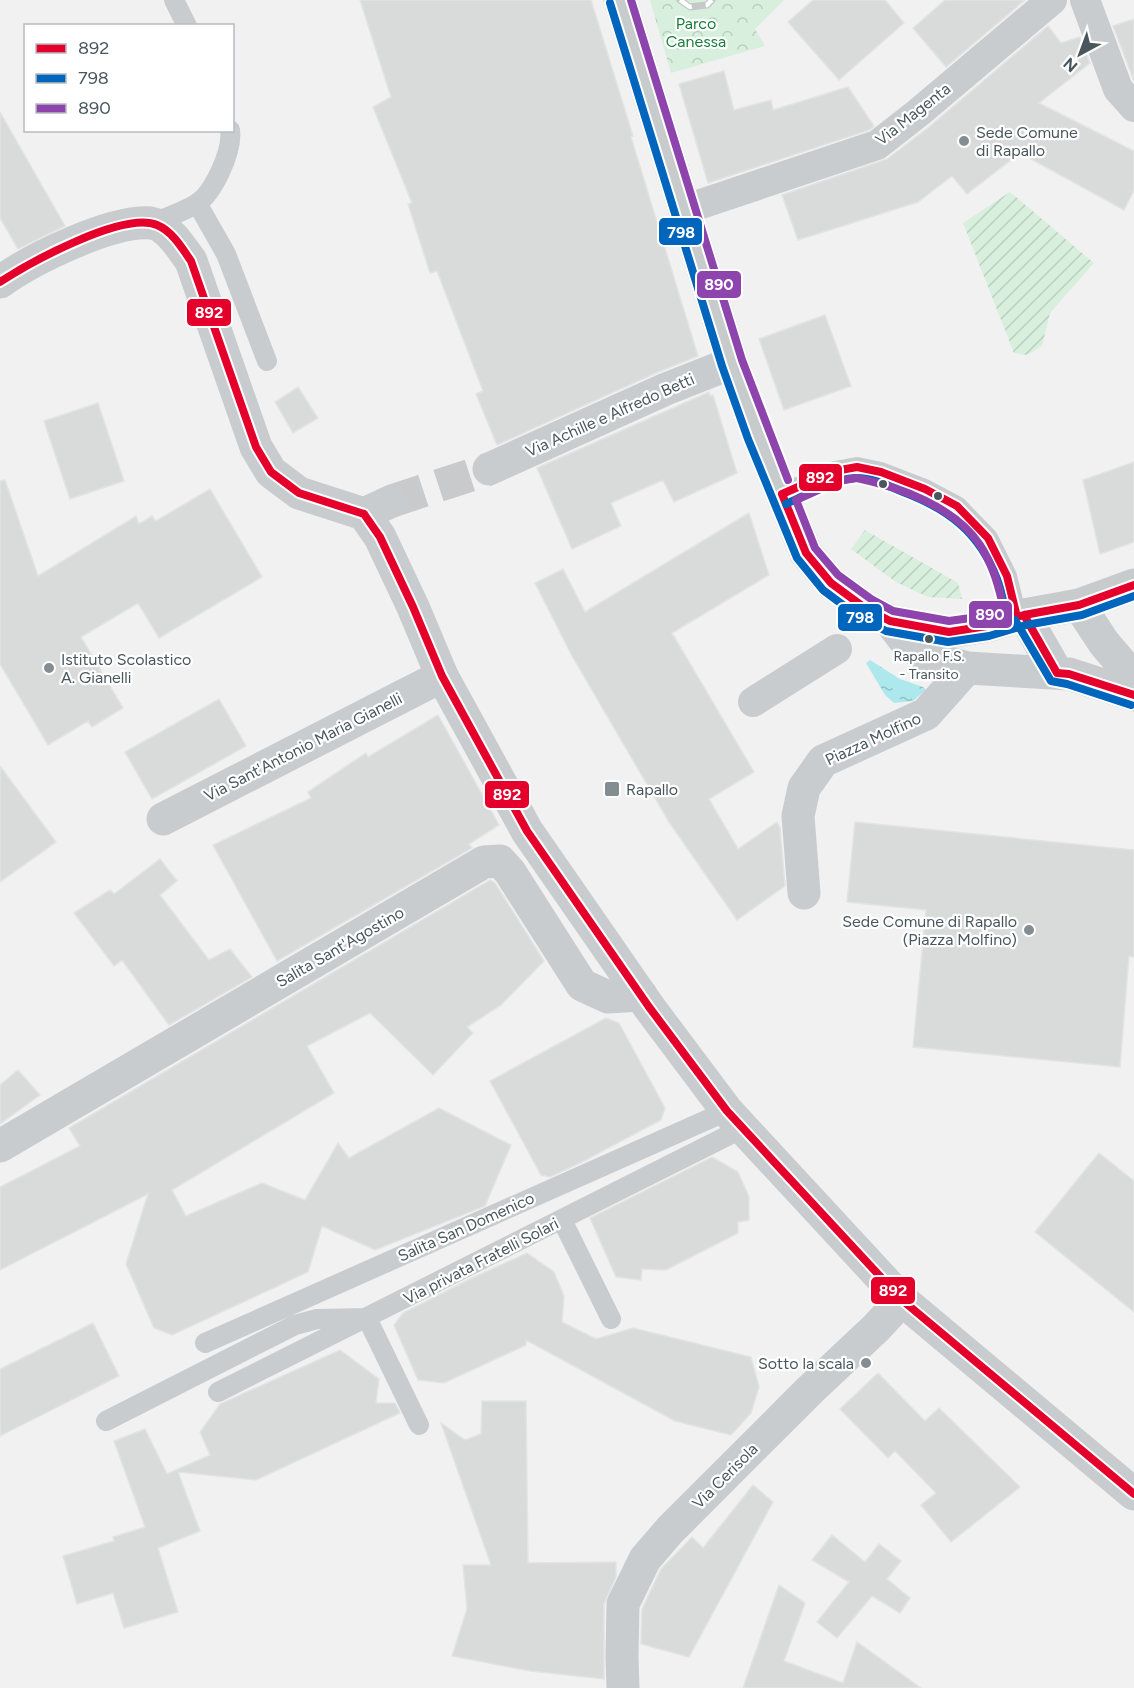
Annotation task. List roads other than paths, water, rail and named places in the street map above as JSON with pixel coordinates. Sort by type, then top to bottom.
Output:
[{"type":"main road","points":[[620,0],[732,363],[806,553],[831,583],[865,608],[890,621],[949,632],[1079,605],[1134,585]]},
{"type":"street","name":"Via Magenta","points":[[683,210],[877,145],[1052,0]]},
{"type":"street","points":[[1085,0],[1118,89],[1134,107]]},
{"type":"street","points":[[0,282],[81,238],[116,227],[153,223],[172,235],[191,261],[256,447],[271,472],[299,493],[378,507],[380,537],[442,676],[527,831],[641,995],[735,1119],[902,1300],[1134,1494]]},
{"type":"street","name":"Via Achille e Alfredo Betti","points":[[489,469],[666,389],[732,363]]},
{"type":"street","points":[[1079,605],[1104,643],[1134,678]]},
{"type":"street","points":[[1009,619],[1057,673]]},
{"type":"street","points":[[890,621],[909,646],[931,658],[967,668],[1069,674],[1134,695]]},
{"type":"street","points":[[753,702],[837,649]]},
{"type":"street","name":"Piazza Molfino","points":[[804,892],[798,816],[804,788],[823,761],[927,714],[967,668]]},
{"type":"street","name":"Via Sant'Antonio Maria Gianelli","points":[[163,819],[442,676]]},
{"type":"street","name":"Salita Sant'Agostino","points":[[0,1146],[484,862],[500,861],[510,872],[582,985],[608,997],[641,995]]},
{"type":"street","name":"Via Cerisola","points":[[623,1688],[623,1604],[645,1558],[670,1530],[902,1300]]},
{"type":"lane","points":[[174,0],[186,24]]},
{"type":"lane","points":[[153,223],[197,203],[216,179],[226,159],[230,132]]},
{"type":"lane","points":[[197,203],[226,255],[267,361]]},
{"type":"lane","points":[[782,494],[835,471],[857,467],[881,472],[926,489],[957,506],[988,538],[1007,576],[1009,619]]},
{"type":"lane","name":"Via privata Fratelli Solari","points":[[218,1392],[562,1220],[735,1119]]},
{"type":"lane","name":"Salita San Domenico","points":[[204,1343],[735,1119]]},
{"type":"lane","points":[[562,1220],[610,1319]]},
{"type":"lane","points":[[106,1421],[295,1325],[317,1319],[367,1318],[419,1425]]},
{"type":"water","points":[[870,660],[900,679],[926,690],[913,701],[894,703],[885,695],[866,663]]},
{"type":"tunnel","points":[[392,501],[489,469]]},
{"type":"railway","points":[[680,0],[690,7],[707,5],[712,0]]},
{"type":"place","name":"Sede Comune di Rapallo","points":[[964,141]]},
{"type":"place","name":"Rapallo F.S. - Transito","points":[[929,639]]},
{"type":"place","name":"Istituto Scolastico A. Gianelli","points":[[49,668]]},
{"type":"place","name":"Rapallo","points":[[612,789]]},
{"type":"place","name":"Sede Comune di Rapallo (Piazza Molfino)","points":[[1029,930]]},
{"type":"place","name":"Sotto la scala","points":[[866,1363]]},
{"type":"park label","name":"Parco Canessa","points":[[696,32]]}]
